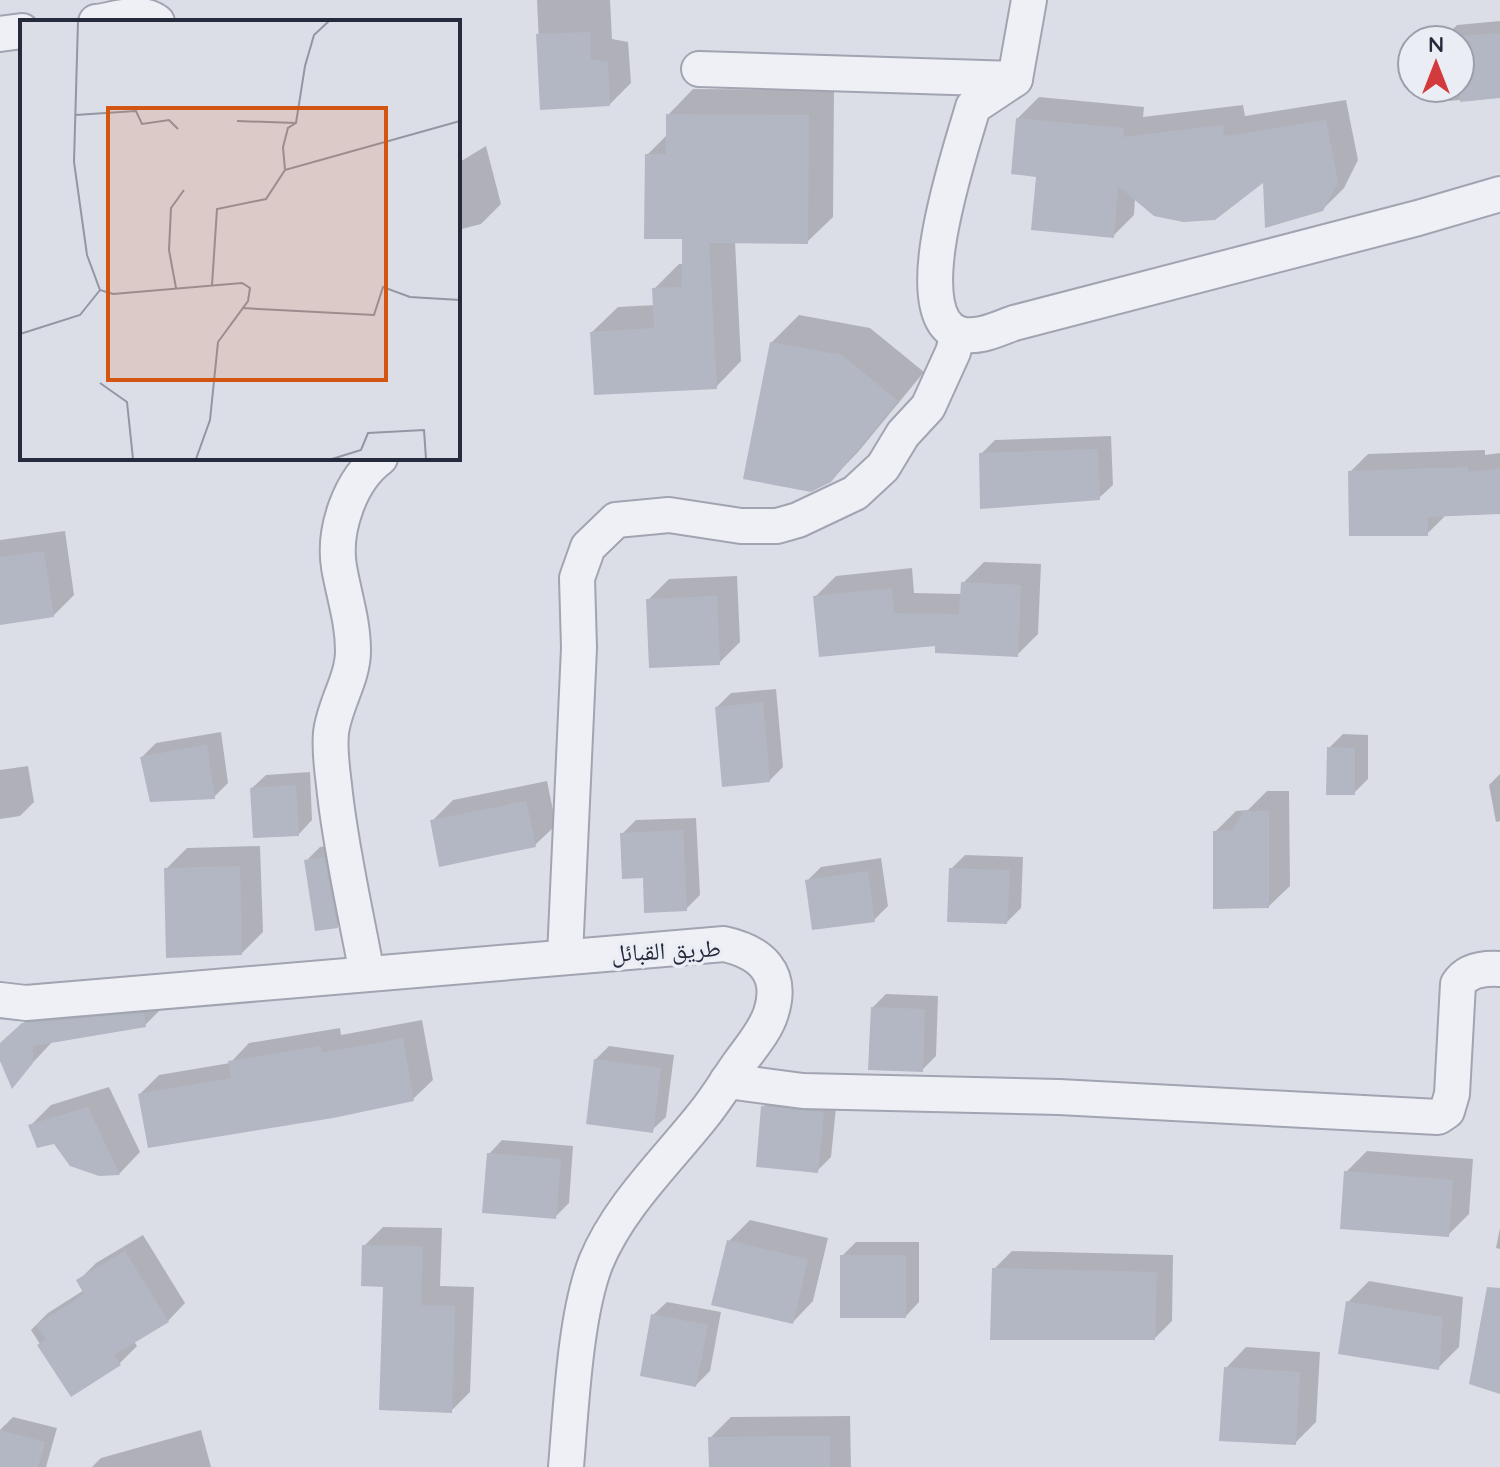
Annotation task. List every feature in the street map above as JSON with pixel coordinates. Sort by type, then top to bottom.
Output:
[{"type":"street","points":[[1029,0],[1015,79],[973,107],[945,208],[933,284],[940,316],[958,334],[978,335],[1500,194]]},
{"type":"street","points":[[108,20],[132,16],[154,20]]},
{"type":"street","points":[[0,34],[20,31]]},
{"type":"street","points":[[699,69],[1015,79]]},
{"type":"street","points":[[565,956],[579,648],[577,578],[588,547],[616,520],[669,515],[741,526],[777,526],[798,520],[855,493],[883,467],[903,434],[928,407],[958,334]]},
{"type":"street","points":[[367,974],[339,831],[331,734],[353,662],[351,614],[339,567],[339,540],[344,512],[365,469],[377,460]]},
{"type":"street","name":"طريق القبائل","points":[[0,1000],[26,1003],[724,944],[750,950],[770,972],[774,992],[771,1013],[757,1041],[608,1236],[595,1265],[571,1400],[566,1467]]},
{"type":"street","points":[[727,1081],[803,1091],[1059,1097],[1438,1117],[1447,1111],[1452,1094],[1458,984],[1467,974],[1500,969]]},
{"type":"building","points":[[590,32],[591,59],[608,62],[610,106],[540,110],[536,34]]},
{"type":"building","points":[[1500,33],[1500,98],[1476,100],[1476,35]]},
{"type":"building","points":[[666,114],[809,115],[808,244],[709,243],[717,389],[594,395],[590,332],[654,328],[652,288],[682,287],[682,239],[644,239],[645,154],[666,154]]},
{"type":"building","points":[[1016,118],[1124,128],[1123,137],[1223,125],[1224,136],[1326,120],[1338,182],[1323,211],[1265,228],[1263,183],[1215,220],[1183,222],[1154,216],[1118,186],[1114,238],[1031,230],[1036,177],[1011,174]]},
{"type":"building","points":[[770,342],[842,355],[898,401],[831,482],[811,492],[743,479]]},
{"type":"building","points":[[1098,449],[1100,500],[980,509],[979,453]]},
{"type":"building","points":[[1468,467],[1468,472],[1500,468],[1500,514],[1428,517],[1428,536],[1349,536],[1348,471]]},
{"type":"building","points":[[44,551],[54,617],[0,625],[0,557]]},
{"type":"building","points":[[961,582],[1021,585],[1018,657],[935,653],[935,646],[819,657],[813,596],[892,588],[894,613],[959,614]]},
{"type":"building","points":[[717,596],[720,665],[649,668],[646,599]]},
{"type":"building","points":[[763,702],[770,782],[722,787],[715,707]]},
{"type":"building","points":[[207,744],[215,799],[150,802],[140,757]]},
{"type":"building","points":[[1327,747],[1355,748],[1355,795],[1326,795]]},
{"type":"building","points":[[296,785],[299,836],[253,838],[250,788]]},
{"type":"building","points":[[526,801],[536,847],[439,867],[430,820]]},
{"type":"building","points":[[1244,811],[1269,811],[1269,908],[1213,909],[1213,831],[1232,830]]},
{"type":"building","points":[[683,830],[687,911],[644,913],[643,878],[622,879],[620,833]]},
{"type":"building","points":[[324,857],[338,928],[315,931],[304,860]]},
{"type":"building","points":[[240,866],[242,955],[166,958],[164,868]]},
{"type":"building","points":[[949,868],[1010,870],[1007,924],[947,922]]},
{"type":"building","points":[[868,871],[875,922],[812,930],[805,880]]},
{"type":"building","points":[[871,1007],[925,1009],[923,1072],[868,1070]]},
{"type":"building","points":[[144,1013],[146,1027],[33,1046],[33,1063],[12,1089],[0,1061],[0,1043],[22,1023]]},
{"type":"building","points":[[403,1038],[414,1101],[333,1118],[148,1148],[138,1094],[231,1078],[228,1061],[321,1046],[322,1053]]},
{"type":"building","points":[[594,1059],[661,1068],[653,1133],[586,1124]]},
{"type":"building","points":[[761,1106],[824,1112],[818,1173],[756,1167]]},
{"type":"building","points":[[88,1107],[120,1175],[99,1176],[70,1166],[54,1144],[37,1148],[28,1125]]},
{"type":"building","points":[[487,1153],[561,1159],[556,1219],[482,1213]]},
{"type":"building","points":[[1344,1171],[1453,1180],[1449,1237],[1340,1229]]},
{"type":"building","points":[[727,1240],[808,1259],[793,1324],[711,1305]]},
{"type":"building","points":[[362,1245],[423,1246],[421,1305],[455,1306],[452,1413],[379,1410],[383,1287],[361,1286]]},
{"type":"building","points":[[125,1251],[169,1322],[114,1355],[121,1365],[71,1397],[37,1345],[46,1339],[36,1325],[84,1294],[76,1280]]},
{"type":"building","points":[[840,1255],[906,1255],[906,1318],[840,1318]]},
{"type":"building","points":[[992,1268],[1157,1272],[1155,1340],[990,1340]]},
{"type":"building","points":[[1487,1287],[1500,1288],[1500,1394],[1469,1384]]},
{"type":"building","points":[[1346,1301],[1443,1317],[1439,1370],[1338,1354]]},
{"type":"building","points":[[651,1314],[708,1325],[696,1387],[640,1376]]},
{"type":"building","points":[[1224,1367],[1300,1372],[1296,1445],[1219,1441]]},
{"type":"building","points":[[0,1430],[45,1442],[38,1467],[0,1467]]},
{"type":"building","points":[[830,1436],[830,1467],[709,1467],[708,1437]]}]
